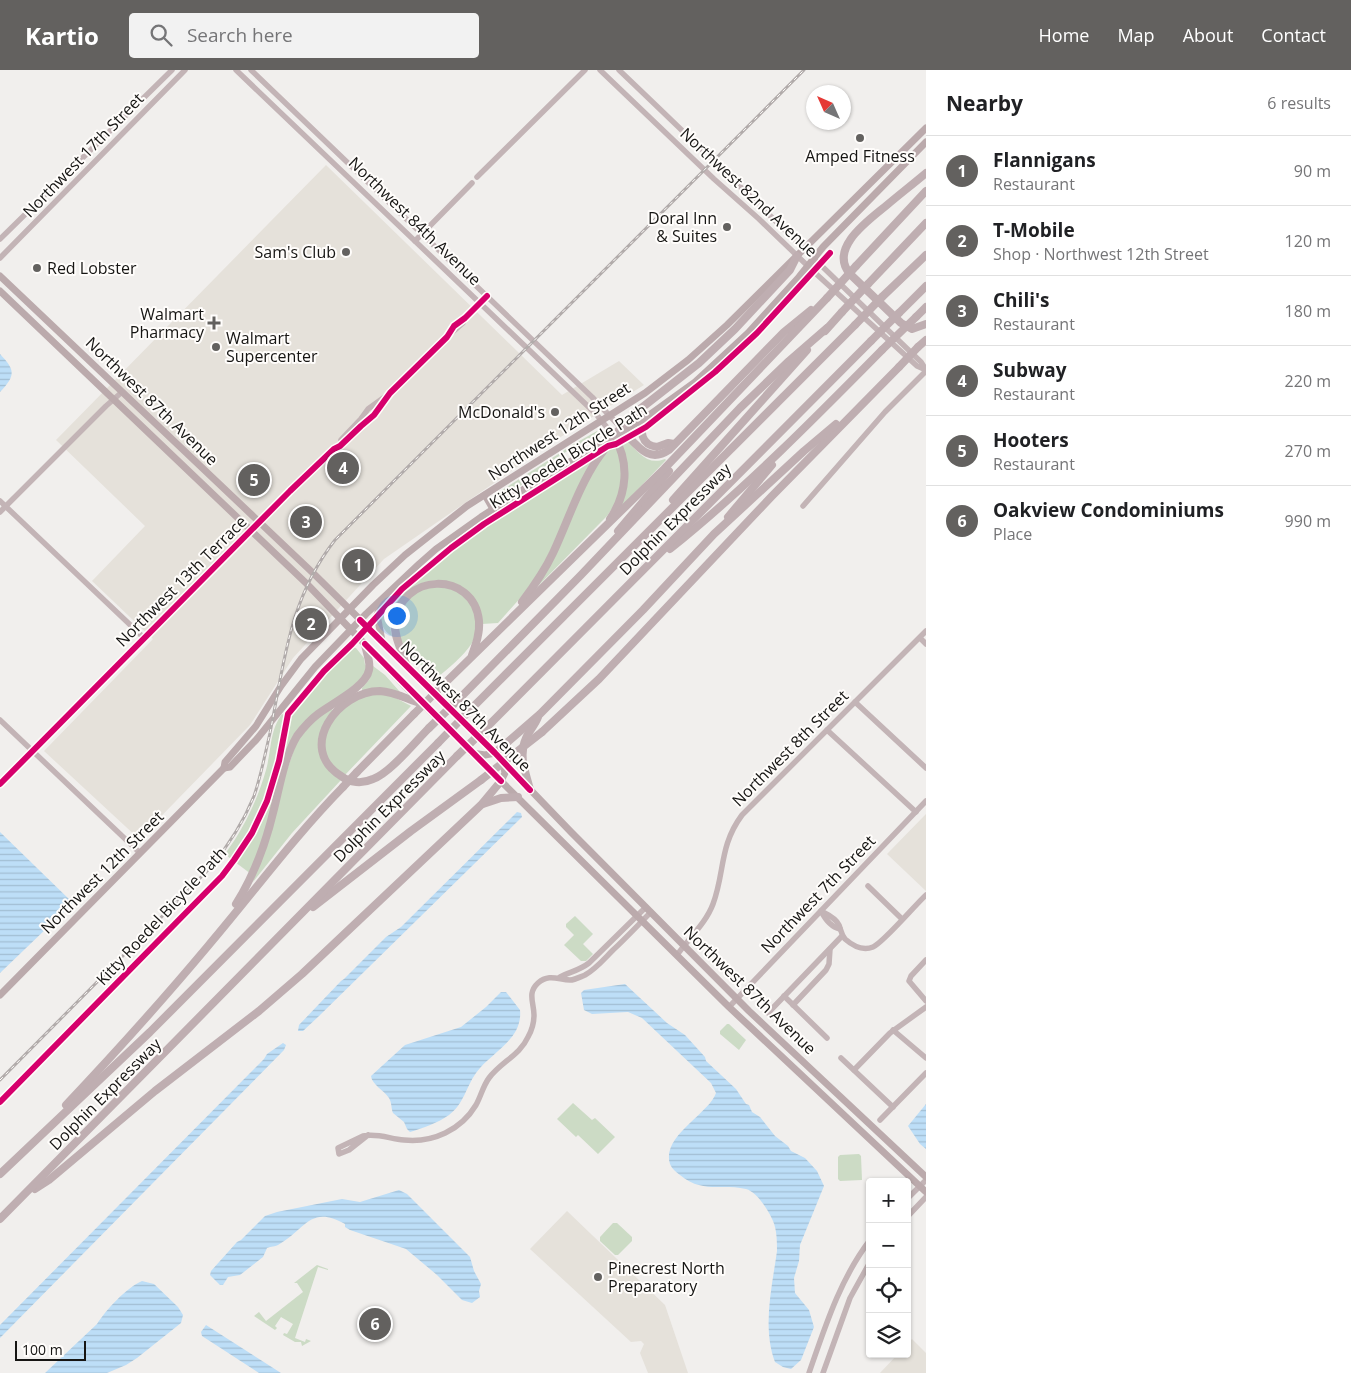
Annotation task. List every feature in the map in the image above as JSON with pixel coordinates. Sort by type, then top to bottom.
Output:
[{"type":"highway","points":[[926,173],[858,229],[848,244],[844,258],[845,268],[850,274],[901,323],[912,329],[926,324]]},
{"type":"highway","points":[[12,1163],[133,1032],[210,944],[298,835],[357,772],[512,616],[690,444],[926,192]]},
{"type":"highway","points":[[626,554],[827,328],[926,223]]},
{"type":"highway","name":"Dolphin Expressway","points":[[0,1174],[157,1025],[926,255]]},
{"type":"highway","points":[[512,616],[536,583],[552,554],[576,497],[598,458],[618,431],[636,413],[728,336],[790,270],[798,256]]},
{"type":"highway","name":"Dolphin Expressway","points":[[0,1219],[457,756],[926,286]]},
{"type":"highway","points":[[623,431],[642,450],[654,456],[663,454],[784,332],[827,298]]},
{"type":"highway","points":[[640,574],[698,527],[786,447],[926,307]]},
{"type":"highway","points":[[423,704],[397,694],[382,691],[368,692],[354,697],[340,707],[329,720],[322,739],[322,750],[329,766],[336,773],[352,781],[368,781],[383,775],[581,575],[740,408],[827,328]]},
{"type":"highway","points":[[291,924],[411,831],[482,780],[542,732],[599,679],[860,404],[926,340]]},
{"type":"highway","points":[[714,534],[804,451],[860,404]]},
{"type":"highway","points":[[645,418],[641,430],[642,436],[647,443],[657,448],[668,443],[674,444]]},
{"type":"highway","points":[[597,535],[619,504],[624,485],[624,464],[621,451],[614,436]]},
{"type":"highway","points":[[581,575],[690,444]]},
{"type":"highway","points":[[495,753],[540,714],[643,610],[714,534],[786,447]]},
{"type":"highway","points":[[406,664],[396,631],[398,610],[405,598],[418,587],[434,583],[448,584],[460,590],[471,600],[475,607],[479,621],[479,630],[471,658]]},
{"type":"highway","points":[[210,944],[215,932],[247,888],[261,857],[286,762],[293,744],[301,730],[317,715],[356,687],[365,678],[369,670],[365,644]]},
{"type":"highway","points":[[530,790],[523,763],[523,748],[527,736],[540,714]]},
{"type":"highway","points":[[23,1196],[49,1180],[155,1091],[258,1011],[302,974],[481,805],[501,781]]},
{"type":"highway","points":[[481,805],[498,799],[518,797]]},
{"type":"main road","name":"Northwest 12th Street","points":[[0,995],[224,768],[225,762],[256,726],[295,666],[385,573],[446,521],[665,378],[704,346],[798,256],[926,128]]},
{"type":"main road","name":"Northwest 12th Street","points":[[224,768],[230,767],[246,752],[293,692],[351,629],[436,549],[532,484],[645,418],[695,382],[734,347],[823,247],[926,142]]},
{"type":"main road","name":"Northwest 87th Avenue","points":[[0,276],[350,609],[495,753],[648,910],[926,1179]]},
{"type":"main road","name":"Northwest 87th Avenue","points":[[0,291],[342,618],[423,704],[729,1007],[926,1192]]},
{"type":"main road","points":[[485,495],[493,509]]},
{"type":"main road","points":[[382,641],[377,615],[384,596]]},
{"type":"main road","points":[[472,752],[486,755],[495,753]]},
{"type":"main road","points":[[501,781],[505,773],[502,761]]},
{"type":"main road","points":[[862,1132],[870,1124]]},
{"type":"street","name":"Northwest 17th Street","points":[[0,239],[172,70]]},
{"type":"street","name":"Northwest 17th Street","points":[[0,258],[185,70]]},
{"type":"street","name":"Northwest 84th Avenue","points":[[236,70],[602,420],[614,436]]},
{"type":"street","name":"Northwest 84th Avenue","points":[[251,70],[610,415],[623,431]]},
{"type":"street","points":[[478,177],[585,70]]},
{"type":"street","name":"Northwest 82nd Avenue","points":[[600,70],[808,266],[917,366],[926,370]]},
{"type":"street","name":"Northwest 82nd Avenue","points":[[620,70],[765,209],[921,362],[926,370]]},
{"type":"street","points":[[415,241],[472,183]]},
{"type":"street","points":[[368,196],[375,189]]},
{"type":"street","name":"Northwest 13th Terrace","points":[[0,784],[259,522],[334,450],[374,415],[390,393],[446,337],[454,326],[487,296]]},
{"type":"street","points":[[803,506],[885,412],[926,370]]},
{"type":"street","points":[[0,512],[122,392]]},
{"type":"street","points":[[0,501],[144,638]]},
{"type":"street","name":"Northwest 8th Street","points":[[677,955],[702,924],[713,904],[727,843],[738,820],[926,631]]},
{"type":"street","points":[[920,638],[926,644]]},
{"type":"street","points":[[855,702],[926,768]]},
{"type":"street","points":[[0,720],[140,853]]},
{"type":"street","points":[[827,730],[916,812]]},
{"type":"street","name":"Northwest 7th Street","points":[[729,1007],[926,801]]},
{"type":"street","points":[[868,886],[902,919]]},
{"type":"street","points":[[821,911],[825,918],[855,947],[873,947],[926,895]]},
{"type":"street","points":[[338,1151],[368,1135],[422,1140],[442,1134],[460,1124],[474,1107],[489,1078],[515,1055],[528,1038],[534,1021],[531,997],[534,988],[546,978],[560,978],[569,972],[581,969],[648,910]]},
{"type":"street","points":[[768,1013],[830,949],[841,932]]},
{"type":"street","points":[[793,1005],[826,970],[829,964],[830,949]]},
{"type":"street","points":[[926,960],[909,980],[926,1001]]},
{"type":"street","points":[[784,996],[827,1038]]},
{"type":"street","points":[[854,1070],[893,1030],[926,1007]]},
{"type":"street","points":[[893,1030],[926,1058]]},
{"type":"street","points":[[842,1058],[893,1107]]},
{"type":"street","points":[[880,1120],[926,1073]]},
{"type":"street","points":[[911,1195],[926,1179]]},
{"type":"street","points":[[911,1213],[926,1197]]},
{"type":"street","points":[[809,1373],[840,1290],[866,1250]]},
{"type":"street","points":[[822,1373],[850,1298],[867,1268]]},
{"type":"shaded area","points":[[326,165],[562,395],[619,361],[644,385],[559,438],[384,559],[293,658],[250,725],[139,839],[44,751],[153,639],[92,581],[145,526],[56,440]]},
{"type":"shaded area","points":[[926,814],[926,891],[887,854]]},
{"type":"shaded area","name":"Pinecrest North Preparatory","points":[[567,1211],[665,1305],[688,1373],[648,1373],[640,1353],[644,1344],[641,1341],[631,1342],[530,1249]]},
{"type":"shaded area","points":[[911,1340],[926,1353],[926,1373],[880,1373],[894,1358],[911,1358]]},
{"type":"green space","points":[[597,431],[598,433],[557,458],[520,486],[501,495],[493,496],[574,444]]},
{"type":"green space","points":[[627,440],[643,457],[653,461],[666,460],[621,507],[621,443]]},
{"type":"green space","points":[[617,446],[622,477],[618,500],[607,516],[538,586],[587,482],[607,450]]},
{"type":"green space","points":[[596,455],[575,493],[541,569],[523,595],[498,623],[482,624],[479,607],[471,595],[460,586],[447,581],[433,581],[419,585],[406,593],[396,606],[391,617],[392,636],[387,633],[381,621],[382,615],[391,602],[431,564],[500,515]]},
{"type":"green space","points":[[575,464],[461,539],[420,572],[380,610],[400,587],[433,558],[472,528],[512,501]]},
{"type":"green space","points":[[440,586],[454,590],[467,598],[475,617],[476,631],[469,648],[436,679],[407,649],[399,635],[397,625],[398,618],[406,603],[413,595],[422,590]]},
{"type":"green space","points":[[351,647],[356,648],[364,658],[365,665],[367,666],[364,676],[296,734],[251,874],[235,862],[255,827],[271,790],[279,764],[285,727],[289,715],[317,679]]},
{"type":"green space","points":[[373,666],[385,675],[400,692],[362,691],[362,688],[369,680]]},
{"type":"green space","points":[[374,694],[390,695],[411,706],[344,776],[331,765],[326,755],[324,746],[329,727],[348,704]]},
{"type":"green space","points":[[330,708],[333,710],[327,719],[324,764],[341,780],[292,833],[253,882],[297,741],[310,724]]},
{"type":"green space","points":[[282,714],[286,716],[277,766],[269,791],[247,838],[232,860],[225,854],[244,824],[254,803],[266,770],[275,727]]},
{"type":"green space","points":[[575,916],[593,934],[583,944],[593,954],[586,961],[581,961],[564,945],[574,935],[566,927],[566,924]]},
{"type":"green space","points":[[727,1024],[746,1040],[739,1050],[720,1034],[720,1031]]},
{"type":"green space","points":[[573,1103],[592,1120],[595,1118],[615,1137],[598,1154],[557,1119]]},
{"type":"green space","points":[[859,1154],[861,1156],[862,1180],[840,1181],[838,1179],[838,1157],[840,1155]]},
{"type":"green space","points":[[613,1223],[617,1223],[632,1237],[632,1241],[618,1255],[615,1255],[600,1241],[600,1237]]},
{"type":"green space","points":[[317,1265],[328,1270],[318,1267],[295,1338],[305,1342],[306,1339],[311,1341],[302,1346],[301,1342],[295,1342],[283,1335],[284,1333],[287,1334],[293,1324],[281,1317],[275,1326],[277,1328],[275,1330],[254,1316],[259,1312],[266,1321],[303,1292],[297,1283],[294,1283]]},
{"type":"water","points":[[0,354],[9,364],[12,373],[9,381],[0,392]]},
{"type":"water","points":[[517,812],[521,813],[522,817],[319,1016],[303,1031],[298,1031],[299,1025],[341,981],[386,937],[401,927]]},
{"type":"water","points":[[0,832],[73,903],[0,973]]},
{"type":"water","points":[[625,984],[667,1023],[685,1035],[705,1057],[706,1061],[736,1089],[746,1104],[749,1105],[752,1112],[760,1117],[775,1136],[788,1146],[791,1151],[805,1158],[817,1171],[824,1186],[800,1245],[799,1261],[794,1278],[795,1293],[809,1310],[814,1327],[801,1360],[791,1369],[775,1362],[769,1335],[769,1307],[777,1247],[775,1228],[769,1212],[754,1194],[746,1189],[696,1184],[688,1181],[673,1169],[670,1164],[669,1154],[672,1144],[712,1101],[716,1093],[711,1083],[642,1018],[628,1012],[592,1014],[584,1010],[581,993],[584,990]]},
{"type":"water","points":[[501,992],[506,992],[520,1010],[520,1020],[511,1038],[482,1065],[454,1111],[435,1123],[410,1132],[404,1122],[393,1113],[389,1098],[371,1076],[405,1045],[461,1027]]},
{"type":"water","points":[[283,1043],[286,1045],[284,1050],[0,1338],[0,1325],[267,1054]]},
{"type":"water","points":[[926,1104],[926,1149],[920,1144],[908,1126]]},
{"type":"water","points":[[399,1190],[407,1194],[470,1257],[474,1271],[481,1284],[480,1297],[472,1303],[462,1300],[437,1275],[406,1249],[350,1230],[345,1227],[345,1224],[324,1217],[308,1221],[278,1245],[267,1248],[263,1257],[240,1275],[228,1277],[223,1285],[220,1285],[210,1275],[211,1271],[237,1242],[265,1216],[342,1199],[360,1202]]},
{"type":"water","points":[[142,1281],[154,1284],[178,1307],[183,1315],[181,1323],[137,1358],[107,1373],[45,1373],[97,1324],[117,1300]]},
{"type":"water","points":[[206,1325],[281,1373],[259,1373],[202,1336],[201,1332]]},
{"type":"railway","points":[[0,1080],[210,868],[235,834],[250,806],[259,781],[290,632],[307,585],[335,540],[804,70]]},
{"type":"cycle path","name":"Kitty Roedel Bicycle Path","points":[[0,1102],[222,876],[252,833],[267,801],[279,761],[288,714],[324,671],[352,644],[402,589],[451,548],[484,524],[608,446],[616,444],[646,427],[715,372],[757,333],[830,253]]},
{"type":"cycle path","points":[[0,784],[290,491],[334,449],[340,446],[374,415],[390,393],[447,337],[454,326],[487,296]]},
{"type":"cycle path","points":[[360,620],[530,790]]},
{"type":"cycle path","points":[[365,644],[501,781]]},
{"type":"place","name":"Amped Fitness","points":[[860,138]]},
{"type":"place","name":"Doral Inn & Suites","points":[[727,227]]},
{"type":"place","name":"Sam's Club","points":[[346,252]]},
{"type":"place","name":"Red Lobster","points":[[37,268]]},
{"type":"place","name":"Walmart Pharmacy","points":[[214,323]]},
{"type":"place","name":"Walmart Supercenter","points":[[216,347]]},
{"type":"place","name":"McDonald's","points":[[555,412]]},
{"type":"place","name":"Subway","points":[[343,468]]},
{"type":"place","name":"Hooters","points":[[254,480]]},
{"type":"place","name":"Chili's","points":[[306,522]]},
{"type":"place","name":"Flannigans","points":[[358,565]]},
{"type":"place","name":"T-Mobile","points":[[311,624]]},
{"type":"place","name":"Pinecrest North Preparatory","points":[[598,1277]]},
{"type":"place","name":"Oakview Condominiums","points":[[375,1324]]}]
